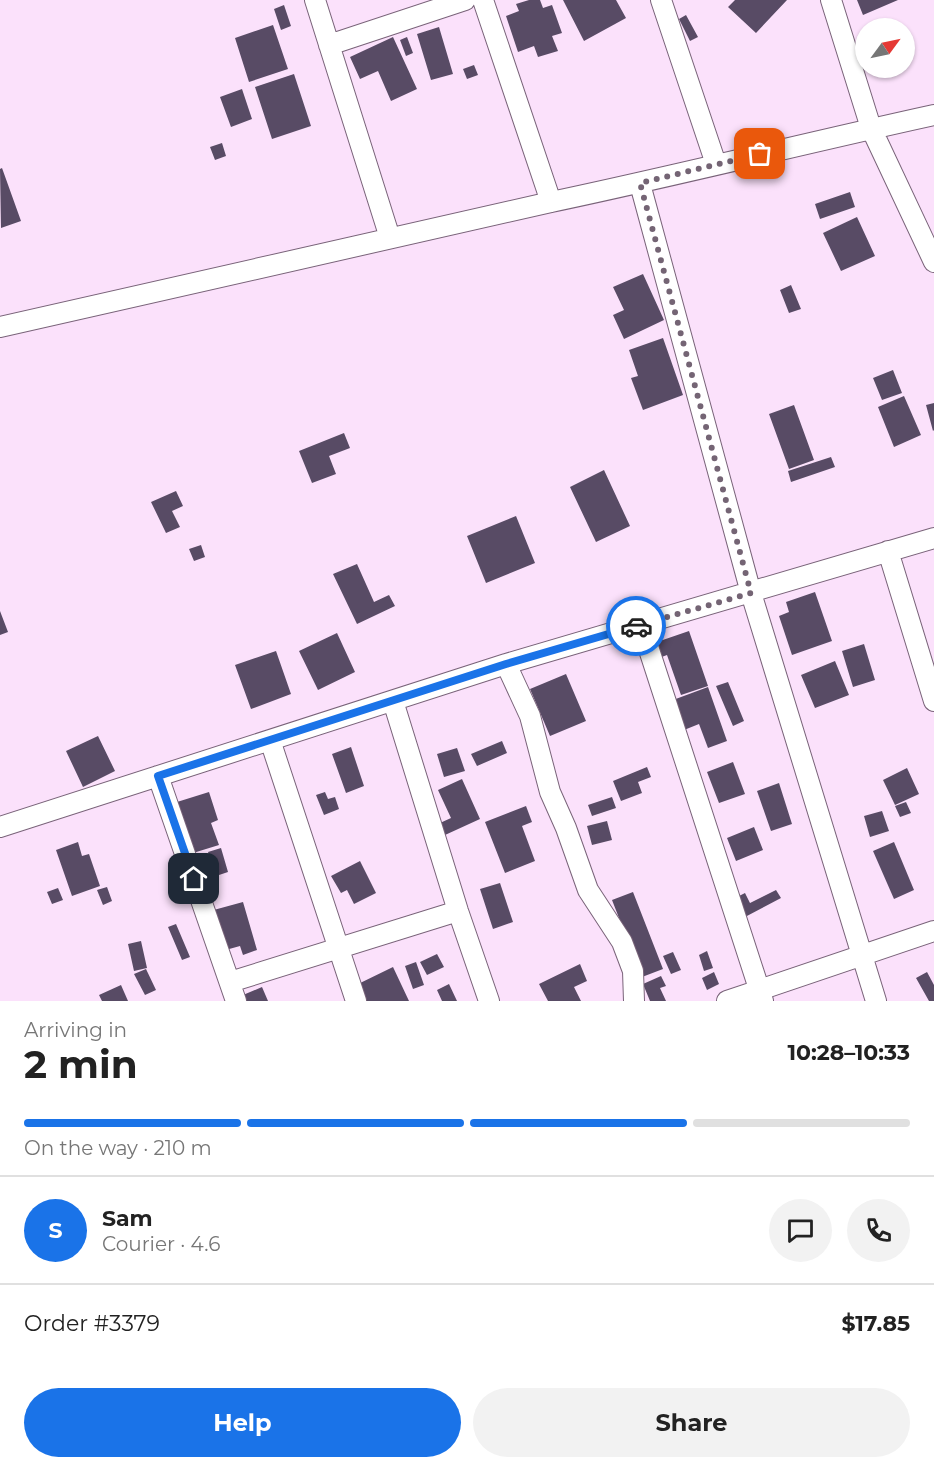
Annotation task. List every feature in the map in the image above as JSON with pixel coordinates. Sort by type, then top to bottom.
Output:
[{"type":"street","points":[[315,0],[390,238]]},
{"type":"street","points":[[329,45],[465,0]]},
{"type":"street","points":[[483,0],[551,202]]},
{"type":"street","points":[[661,0],[716,164]]},
{"type":"street","points":[[831,0],[872,129],[934,262]]},
{"type":"street","points":[[0,327],[934,115]]},
{"type":"street","points":[[640,183],[751,593],[876,1001]]},
{"type":"street","points":[[0,827],[506,664],[934,538]]},
{"type":"street","points":[[888,552],[934,701]]},
{"type":"street","points":[[641,625],[761,995]]},
{"type":"street","points":[[506,664],[530,716],[550,792],[566,828],[588,890],[622,942],[633,971],[634,1001]]},
{"type":"street","points":[[393,701],[458,911],[489,1001]]},
{"type":"street","points":[[270,740],[356,1001]]},
{"type":"street","points":[[158,776],[236,1001]]},
{"type":"street","points":[[230,982],[458,911]]},
{"type":"street","points":[[727,1001],[761,995],[861,956],[934,931]]},
{"type":"building","points":[[529,0],[540,0],[543,8],[552,5],[562,33],[552,36],[558,51],[538,57],[534,46],[518,52],[506,16],[519,11],[516,4]]},
{"type":"building","points":[[563,0],[616,0],[626,18],[584,41]]},
{"type":"building","points":[[735,0],[787,0],[756,33],[728,7]]},
{"type":"building","points":[[857,0],[898,0],[863,15]]},
{"type":"building","points":[[284,5],[291,26],[281,30],[274,9]]},
{"type":"building","points":[[686,15],[698,37],[690,41],[679,19]]},
{"type":"building","points":[[273,25],[288,69],[249,82],[235,38]]},
{"type":"building","points":[[439,27],[453,74],[431,80],[417,34]]},
{"type":"building","points":[[393,37],[417,89],[391,101],[378,71],[360,79],[350,57]]},
{"type":"building","points":[[407,37],[413,53],[406,56],[400,40]]},
{"type":"building","points":[[474,65],[478,75],[467,79],[463,69]]},
{"type":"building","points":[[294,74],[311,126],[272,139],[255,87]]},
{"type":"building","points":[[242,89],[252,119],[231,127],[220,97]]},
{"type":"building","points":[[222,143],[226,156],[215,160],[210,147]]},
{"type":"building","points":[[2,168],[21,221],[1,228],[0,169]]},
{"type":"building","points":[[850,192],[855,207],[820,219],[815,204]]},
{"type":"building","points":[[857,217],[875,256],[841,271],[823,233]]},
{"type":"building","points":[[643,274],[664,320],[624,339],[613,315],[624,310],[613,287]]},
{"type":"building","points":[[791,285],[801,309],[789,313],[780,290]]},
{"type":"building","points":[[663,338],[683,395],[643,410],[631,378],[638,376],[629,350]]},
{"type":"building","points":[[893,370],[902,393],[882,400],[873,378]]},
{"type":"building","points":[[904,396],[921,435],[894,447],[878,407]]},
{"type":"building","points":[[934,403],[934,430],[933,431],[926,405]]},
{"type":"building","points":[[794,405],[814,460],[789,469],[769,414]]},
{"type":"building","points":[[344,433],[350,448],[329,456],[336,474],[312,483],[299,451]]},
{"type":"building","points":[[831,457],[835,467],[791,482],[788,471]]},
{"type":"building","points":[[604,470],[630,526],[596,542],[570,487]]},
{"type":"building","points":[[176,491],[183,506],[172,511],[180,527],[166,533],[151,502]]},
{"type":"building","points":[[516,516],[535,563],[486,583],[467,536]]},
{"type":"building","points":[[201,545],[205,557],[194,561],[189,549]]},
{"type":"building","points":[[357,564],[374,602],[389,595],[395,606],[357,624],[333,574]]},
{"type":"building","points":[[815,592],[832,641],[792,655],[779,616],[789,612],[786,602]]},
{"type":"building","points":[[0,611],[8,632],[0,635]]},
{"type":"building","points":[[689,631],[708,686],[681,695],[667,655],[659,658],[654,643]]},
{"type":"building","points":[[337,633],[355,672],[318,690],[299,651]]},
{"type":"building","points":[[864,644],[875,680],[853,687],[842,651]]},
{"type":"building","points":[[276,651],[291,694],[251,709],[235,665]]},
{"type":"building","points":[[835,661],[849,695],[815,708],[801,675]]},
{"type":"building","points":[[566,674],[586,721],[550,736],[530,689]]},
{"type":"building","points":[[728,682],[744,721],[733,726],[716,686]]},
{"type":"building","points":[[708,687],[727,741],[708,748],[699,724],[684,730],[673,700]]},
{"type":"building","points":[[98,736],[115,771],[83,787],[66,751]]},
{"type":"building","points":[[502,741],[507,753],[477,766],[471,754]]},
{"type":"building","points":[[351,747],[364,786],[346,793],[332,754]]},
{"type":"building","points":[[457,748],[465,771],[444,777],[437,754]]},
{"type":"building","points":[[733,762],[745,794],[719,803],[707,772]]},
{"type":"building","points":[[647,767],[651,777],[638,782],[642,793],[621,801],[613,781]]},
{"type":"building","points":[[907,768],[919,794],[895,805],[883,780]]},
{"type":"building","points":[[462,779],[480,819],[445,835],[440,823],[451,818],[438,790]]},
{"type":"building","points":[[779,783],[792,824],[771,831],[757,791]]},
{"type":"building","points":[[209,792],[218,820],[211,823],[219,845],[193,853],[177,802]]},
{"type":"building","points":[[325,792],[328,799],[335,797],[339,809],[324,815],[316,795]]},
{"type":"building","points":[[612,797],[616,808],[592,816],[588,805]]},
{"type":"building","points":[[906,802],[911,813],[900,817],[895,806]]},
{"type":"building","points":[[526,806],[532,822],[522,826],[535,861],[505,873],[485,822]]},
{"type":"building","points":[[882,811],[889,831],[870,837],[864,816]]},
{"type":"building","points":[[607,821],[612,840],[592,845],[587,826]]},
{"type":"building","points":[[754,827],[763,850],[736,861],[727,838]]},
{"type":"building","points":[[78,842],[82,856],[89,854],[100,886],[72,896],[56,850]]},
{"type":"building","points":[[894,842],[914,890],[894,899],[873,851]]},
{"type":"building","points":[[221,848],[228,872],[216,876],[208,852]]},
{"type":"building","points":[[360,861],[376,893],[354,904],[347,890],[341,893],[331,876]]},
{"type":"building","points":[[500,883],[513,922],[493,929],[480,889]]},
{"type":"building","points":[[107,887],[112,901],[103,905],[97,890]]},
{"type":"building","points":[[58,888],[63,900],[52,904],[47,892]]},
{"type":"building","points":[[776,890],[781,898],[745,917],[735,898],[745,893],[750,903]]},
{"type":"building","points":[[633,892],[663,969],[642,977],[612,900]]},
{"type":"building","points":[[243,902],[257,950],[243,955],[240,946],[222,951],[210,911]]},
{"type":"building","points":[[176,924],[190,957],[182,960],[168,927]]},
{"type":"building","points":[[141,941],[147,968],[134,971],[128,944]]},
{"type":"building","points":[[707,951],[713,968],[704,971],[699,955]]},
{"type":"building","points":[[673,952],[681,970],[671,974],[663,956]]},
{"type":"building","points":[[437,954],[444,967],[427,975],[420,962]]},
{"type":"building","points":[[416,962],[424,985],[413,989],[405,966]]},
{"type":"building","points":[[580,964],[587,981],[574,987],[581,1001],[548,1001],[539,984]]},
{"type":"building","points":[[393,967],[409,1001],[361,1001],[354,986]]},
{"type":"building","points":[[146,969],[156,990],[145,995],[134,974]]},
{"type":"building","points":[[714,972],[719,984],[707,990],[702,978]]},
{"type":"building","points":[[927,972],[934,985],[934,1001],[929,1001],[916,978]]},
{"type":"building","points":[[661,976],[666,986],[660,988],[666,1001],[650,1001],[643,984]]},
{"type":"building","points":[[449,984],[457,1001],[442,1001],[437,990]]},
{"type":"building","points":[[121,985],[128,1001],[102,1001],[99,995]]},
{"type":"building","points":[[262,987],[268,1001],[237,1001],[236,998]]},
{"type":"way so far","points":[[636,626],[751,593],[640,183],[760,154]]},
{"type":"route","points":[[194,879],[158,776],[506,664],[636,626]]}]
